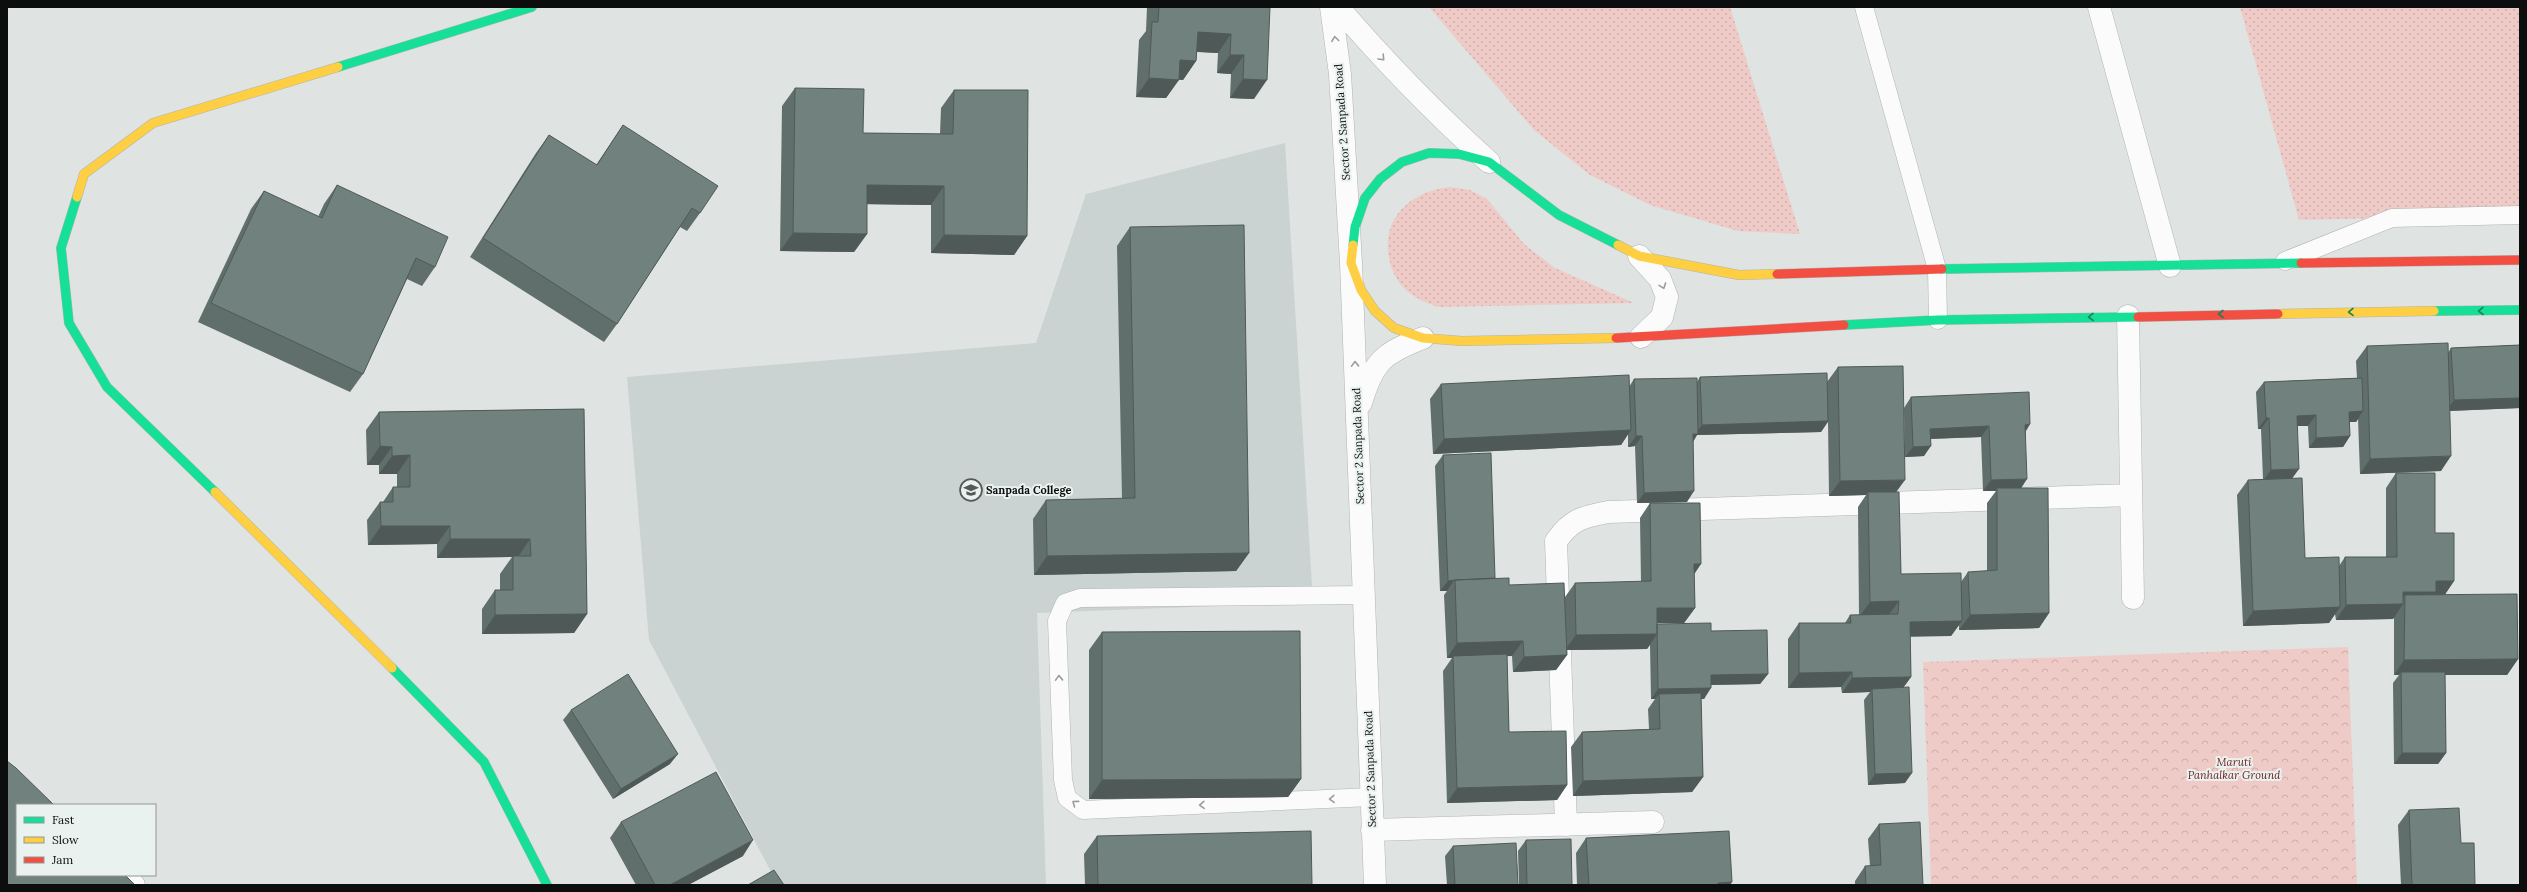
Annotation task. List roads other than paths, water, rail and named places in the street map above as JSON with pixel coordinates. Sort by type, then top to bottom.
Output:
[{"type":"street","points":[[532,7],[153,123],[84,174],[61,248],[69,323],[107,387],[312,586],[484,762],[547,885]]},
{"type":"street","name":"Sector 2 Sanpada Road","points":[[1331,7],[1340,74],[1351,263],[1374,885]]},
{"type":"street","points":[[1338,7],[1386,62],[1489,162],[1559,215],[1639,256],[1740,275],[1937,269],[2520,260]]},
{"type":"street","points":[[2099,7],[2170,266]]},
{"type":"street","points":[[1489,162],[1459,154],[1429,154],[1402,162],[1380,179],[1364,198],[1355,227],[1351,263],[1360,290],[1375,310],[1394,328],[1423,338],[1462,341],[1641,337],[1938,320],[2520,310]]},
{"type":"street","points":[[1639,256],[1660,279],[1667,297],[1662,317],[1641,337]]},
{"type":"street","points":[[2128,316],[2133,598]]},
{"type":"street","points":[[1357,417],[1367,382],[1378,362],[1396,348],[1423,338]]},
{"type":"street","points":[[1566,825],[1556,541],[1567,526],[1588,516],[1608,512],[2131,495]]},
{"type":"street","points":[[1372,830],[1653,822]]},
{"type":"street","points":[[114,885],[120,876]]},
{"type":"street","points":[[127,876],[134,885]]},
{"type":"lane","points":[[1864,7],[1937,269],[1938,320]]},
{"type":"lane","points":[[2279,264],[2392,218],[2520,215]]},
{"type":"lane","points":[[1364,595],[1080,598],[1065,603],[1057,621],[1063,780],[1068,798],[1083,810],[1371,797]]},
{"type":"place","name":"Sanpada College","points":[[971,490]]},
{"type":"park label","name":"Maruti Panhalkar Ground","points":[[2234,768]]}]
